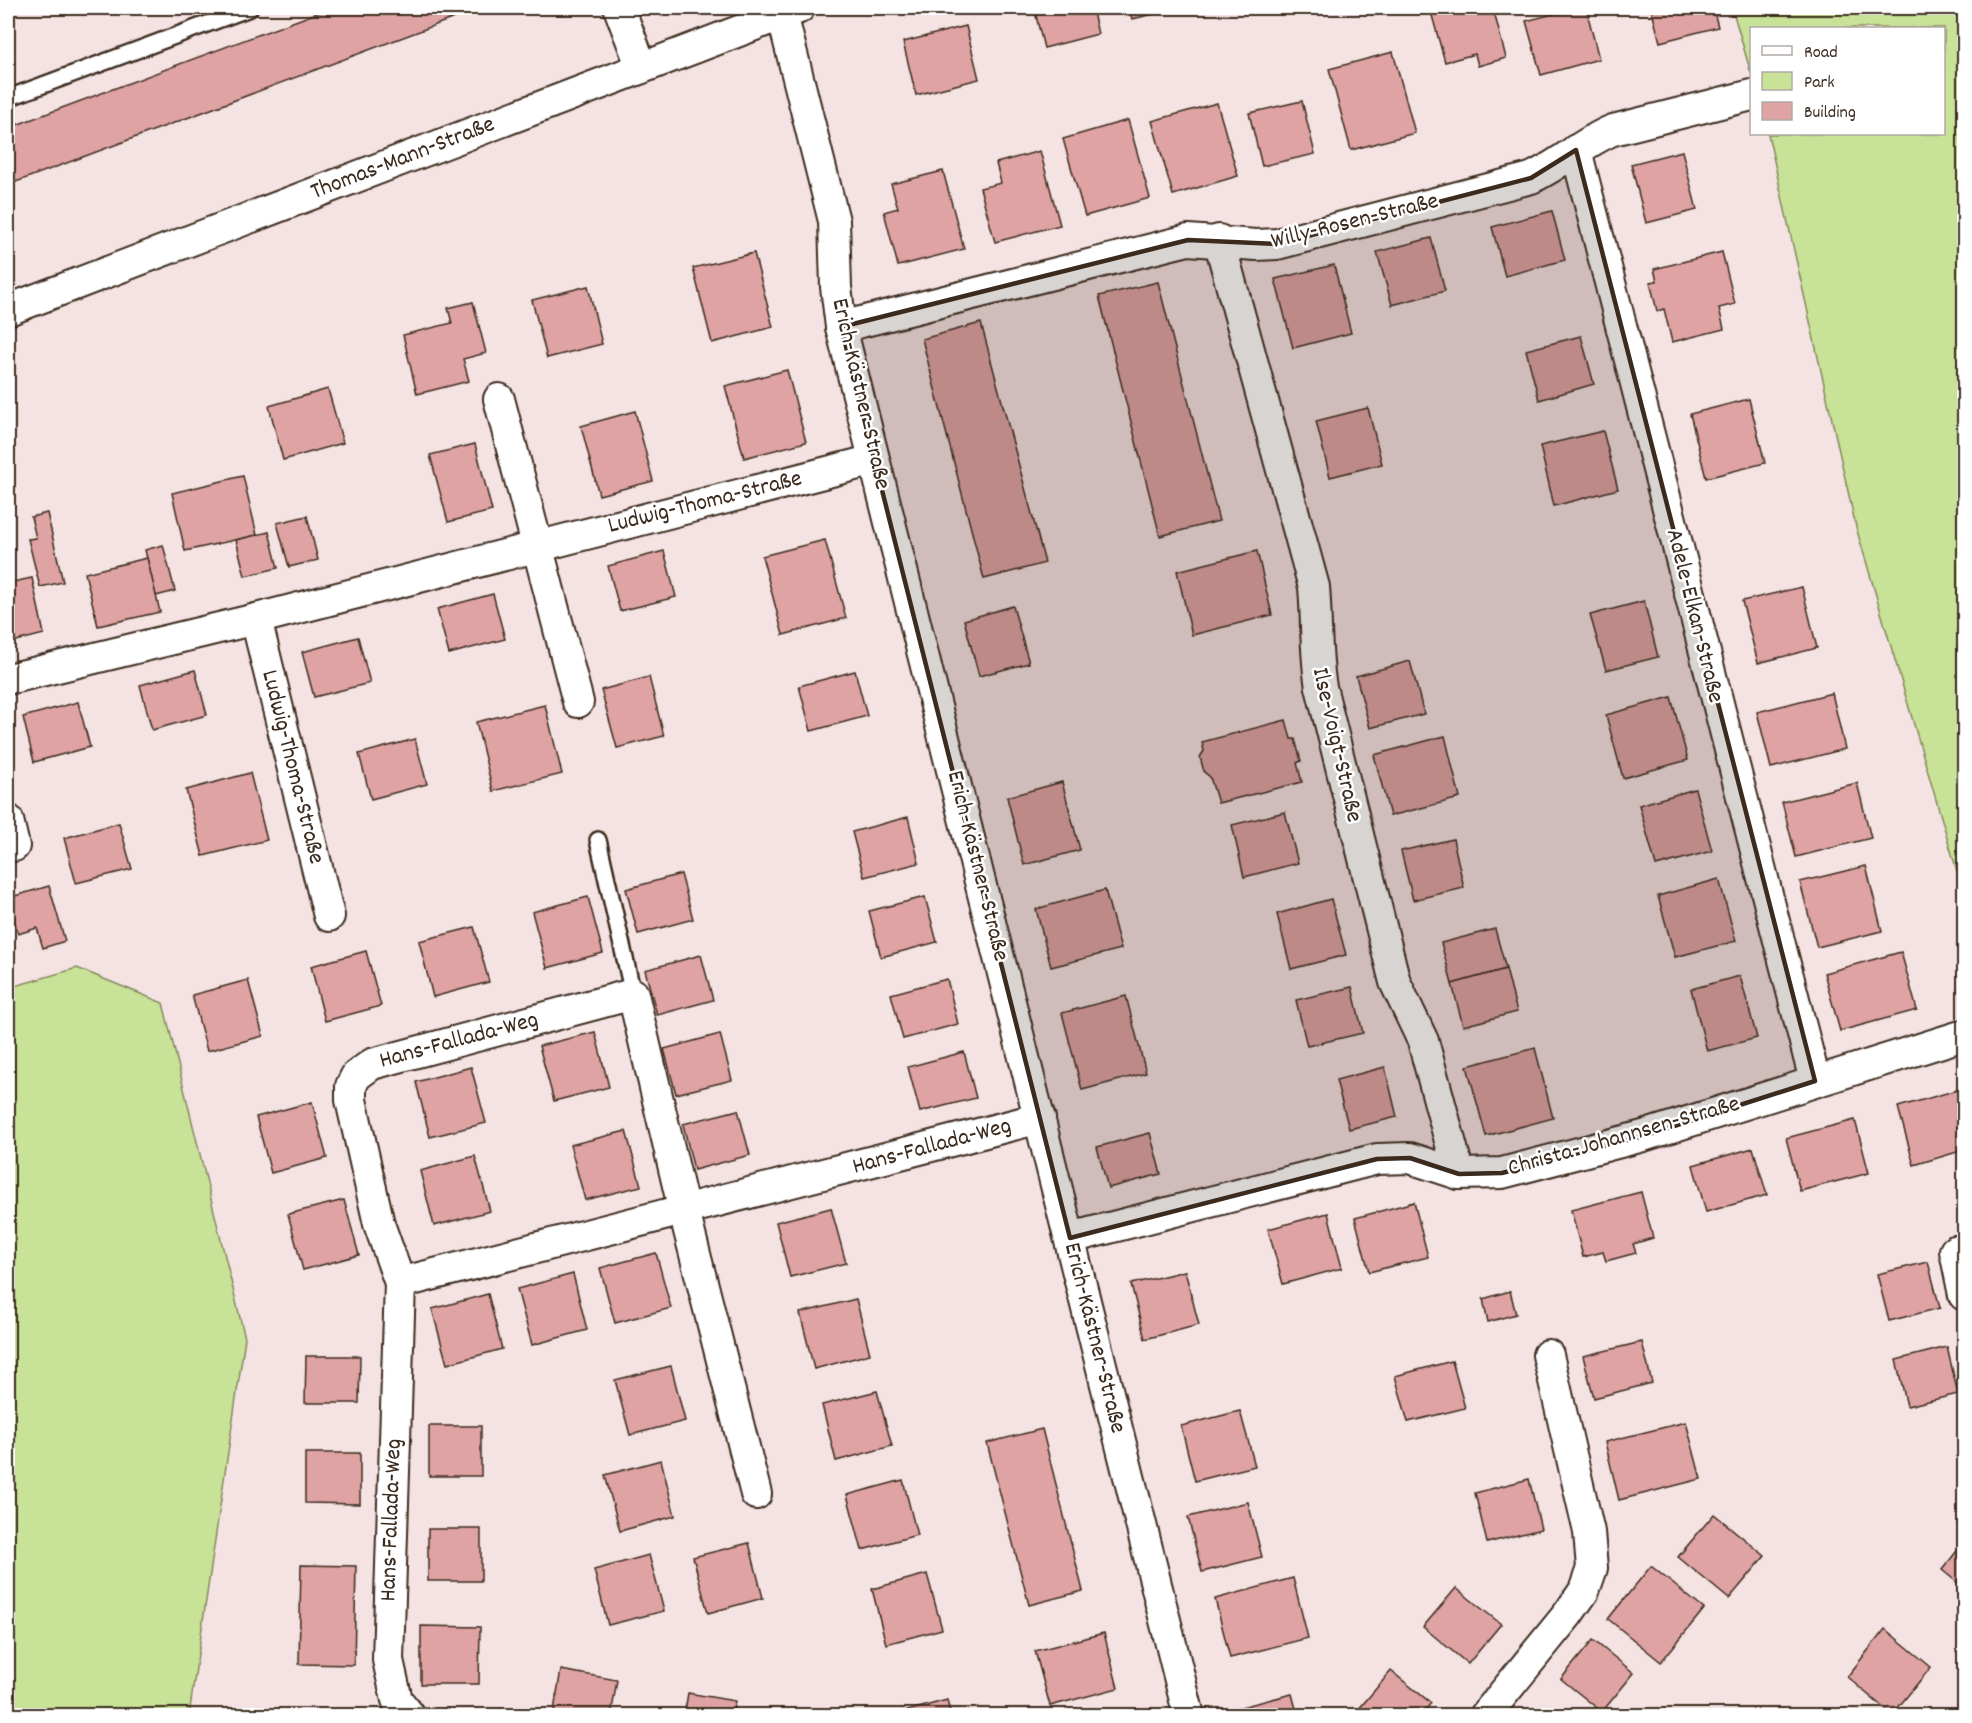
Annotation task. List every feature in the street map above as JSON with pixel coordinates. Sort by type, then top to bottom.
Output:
[{"type":"street","points":[[619,8],[642,68]]},
{"type":"street","name":"Thomas-Mann-Straße","points":[[8,310],[790,11]]},
{"type":"street","name":"Erich-Kästner-Straße","points":[[790,11],[834,220],[836,287],[841,327],[1189,1716]]},
{"type":"street","name":"Willy-Rosen-Straße","points":[[841,327],[1188,240],[1219,240],[1256,245],[1277,244],[1531,178],[1554,168],[1594,138],[1613,130],[1750,96]]},
{"type":"street","name":"Adele-Elkan-Straße","points":[[1576,150],[1815,1081]]},
{"type":"street","name":"Ilse-Voigt-Straße","points":[[1219,240],[1314,587],[1317,620],[1316,655],[1321,687],[1395,982],[1423,1041],[1459,1174]]},
{"type":"street","points":[[499,399],[578,702]]},
{"type":"street","name":"Ludwig-Thoma-Straße","points":[[8,679],[256,619],[874,460]]},
{"type":"street","name":"Ludwig-Thoma-Straße","points":[[256,619],[329,916]]},
{"type":"street","points":[[633,994],[684,1210],[756,1494]]},
{"type":"street","name":"Hans-Fallada-Weg","points":[[410,1716],[397,1700],[388,1660],[400,1283],[379,1224],[352,1107],[351,1086],[361,1070],[372,1064],[633,994]]},
{"type":"street","name":"Christa-Johannsen-Straße","points":[[1070,1238],[1377,1159],[1410,1158],[1459,1174],[1502,1173],[1642,1136],[1965,1035]]},
{"type":"street","name":"Hans-Fallada-Weg","points":[[400,1283],[1040,1118]]},
{"type":"street","points":[[1955,1251],[1965,1294]]},
{"type":"street","points":[[1485,1716],[1568,1614],[1584,1591],[1592,1568],[1589,1532],[1548,1355]]},
{"type":"lane","points":[[8,98],[250,8]]},
{"type":"lane","points":[[598,840],[633,994]]},
{"type":"highlighted area","points":[[1576,150],[1815,1081],[1643,1136],[1502,1173],[1459,1174],[1410,1158],[1377,1159],[1070,1238],[841,327],[1188,240],[1277,244],[1531,178]]},
{"type":"green space","points":[[1732,8],[1964,8],[1964,895],[1856,527],[1768,135],[1945,135],[1945,27],[1750,27],[1750,70]]},
{"type":"green space","points":[[77,968],[163,1003],[245,1338],[189,1715],[8,1715],[8,988]]},
{"type":"building","points":[[330,8],[481,8],[8,185],[8,128]]},
{"type":"building","points":[[1034,8],[1092,8],[1098,34],[1044,48]]},
{"type":"building","points":[[1129,8],[1180,8],[1132,19]]},
{"type":"building","points":[[1448,8],[1493,8],[1506,58],[1478,66],[1475,54],[1445,62],[1431,12]]},
{"type":"building","points":[[1576,8],[1586,8],[1599,59],[1541,75],[1526,21]]},
{"type":"building","points":[[1651,8],[1713,8],[1718,27],[1660,42]]},
{"type":"building","points":[[966,26],[979,79],[916,95],[903,42]]},
{"type":"building","points":[[1393,52],[1415,133],[1351,150],[1329,69]]},
{"type":"building","points":[[1302,101],[1315,154],[1262,166],[1249,113]]},
{"type":"building","points":[[1217,103],[1238,176],[1173,195],[1152,121]]},
{"type":"building","points":[[1128,120],[1150,198],[1085,216],[1063,139]]},
{"type":"building","points":[[1040,151],[1060,225],[995,242],[980,188],[1001,183],[996,163]]},
{"type":"building","points":[[1682,151],[1697,210],[1646,223],[1631,164]]},
{"type":"building","points":[[943,171],[964,249],[898,266],[884,212],[898,208],[891,184]]},
{"type":"building","points":[[1552,211],[1565,260],[1505,276],[1492,227]]},
{"type":"building","points":[[1431,238],[1445,291],[1392,305],[1377,252]]},
{"type":"building","points":[[1722,252],[1735,304],[1719,308],[1724,329],[1672,342],[1664,309],[1657,311],[1650,282],[1657,281],[1654,269]]},
{"type":"building","points":[[754,253],[773,327],[712,343],[693,268]]},
{"type":"building","points":[[1334,265],[1351,333],[1293,348],[1275,279]]},
{"type":"building","points":[[1158,282],[1219,521],[1160,536],[1099,296]]},
{"type":"building","points":[[588,286],[602,344],[547,358],[532,300]]},
{"type":"building","points":[[473,302],[486,353],[463,359],[469,381],[417,394],[403,335],[452,323],[448,308]]},
{"type":"building","points":[[981,323],[1045,563],[984,579],[922,339]]},
{"type":"building","points":[[1581,336],[1594,384],[1539,400],[1526,350]]},
{"type":"building","points":[[787,370],[806,442],[744,458],[725,386]]},
{"type":"building","points":[[328,389],[343,443],[283,460],[269,406]]},
{"type":"building","points":[[1749,399],[1765,463],[1706,478],[1690,414]]},
{"type":"building","points":[[1368,408],[1382,464],[1330,477],[1316,421]]},
{"type":"building","points":[[635,411],[653,481],[599,495],[581,426]]},
{"type":"building","points":[[1603,431],[1618,489],[1554,506],[1540,446]]},
{"type":"building","points":[[475,444],[492,511],[448,522],[430,455]]},
{"type":"building","points":[[243,476],[257,535],[185,551],[172,493]]},
{"type":"building","points":[[47,513],[63,582],[40,587],[28,539],[36,538],[31,517]]},
{"type":"building","points":[[307,516],[318,560],[289,567],[277,523]]},
{"type":"building","points":[[269,532],[278,568],[245,576],[236,540]]},
{"type":"building","points":[[825,540],[846,618],[783,635],[762,556]]},
{"type":"building","points":[[163,545],[175,591],[156,596],[145,550]]},
{"type":"building","points":[[664,551],[676,597],[620,611],[608,566]]},
{"type":"building","points":[[1257,551],[1272,615],[1192,635],[1177,571]]},
{"type":"building","points":[[147,558],[160,612],[98,626],[85,573]]},
{"type":"building","points":[[32,578],[44,634],[8,643],[8,583]]},
{"type":"building","points":[[1802,587],[1817,648],[1758,663],[1742,601]]},
{"type":"building","points":[[493,594],[505,639],[449,654],[437,609]]},
{"type":"building","points":[[1644,601],[1658,657],[1606,670],[1590,615]]},
{"type":"building","points":[[1013,606],[1029,663],[979,676],[964,620]]},
{"type":"building","points":[[358,637],[370,683],[314,697],[302,652]]},
{"type":"building","points":[[1410,661],[1424,714],[1370,728],[1356,676]]},
{"type":"building","points":[[195,670],[207,715],[152,730],[140,685]]},
{"type":"building","points":[[855,671],[867,716],[811,731],[799,686]]},
{"type":"building","points":[[649,677],[664,736],[617,748],[601,690]]},
{"type":"building","points":[[1832,693],[1845,749],[1771,768],[1757,712]]},
{"type":"building","points":[[1671,697],[1688,760],[1623,778],[1606,715]]},
{"type":"building","points":[[78,702],[90,747],[34,762],[23,717]]},
{"type":"building","points":[[545,705],[562,774],[493,791],[476,722]]},
{"type":"building","points":[[1286,720],[1291,739],[1295,739],[1301,761],[1297,763],[1302,782],[1218,803],[1210,777],[1204,772],[1200,757],[1204,751],[1202,742]]},
{"type":"building","points":[[1445,736],[1460,798],[1390,816],[1374,755]]},
{"type":"building","points":[[415,739],[427,784],[371,799],[359,754]]},
{"type":"building","points":[[250,773],[267,840],[203,856],[186,790]]},
{"type":"building","points":[[1062,782],[1080,850],[1024,865],[1007,797]]},
{"type":"building","points":[[1857,783],[1871,838],[1796,857],[1782,802]]},
{"type":"building","points":[[1695,789],[1712,851],[1656,866],[1639,805]]},
{"type":"building","points":[[1285,812],[1298,863],[1244,877],[1232,825]]},
{"type":"building","points":[[908,817],[919,863],[864,877],[852,832]]},
{"type":"building","points":[[119,823],[132,869],[76,883],[64,838]]},
{"type":"building","points":[[1453,839],[1464,888],[1413,900],[1401,851]]},
{"type":"building","points":[[1866,866],[1882,931],[1817,947],[1800,882]]},
{"type":"building","points":[[681,874],[693,919],[638,934],[626,889]]},
{"type":"building","points":[[1719,879],[1736,941],[1675,957],[1658,896]]},
{"type":"building","points":[[49,886],[65,941],[43,948],[37,928],[18,934],[8,898]]},
{"type":"building","points":[[1105,890],[1121,949],[1051,967],[1036,909]]},
{"type":"building","points":[[588,897],[603,953],[547,968],[532,912]]},
{"type":"building","points":[[925,897],[937,942],[881,957],[869,911]]},
{"type":"building","points":[[1331,899],[1346,955],[1291,969],[1277,914]]},
{"type":"building","points":[[474,927],[489,982],[433,997],[419,941]]},
{"type":"building","points":[[1495,929],[1506,969],[1452,984],[1441,943]]},
{"type":"building","points":[[366,951],[381,1006],[325,1021],[311,966]]},
{"type":"building","points":[[1901,952],[1917,1010],[1840,1031],[1824,973]]},
{"type":"building","points":[[701,955],[713,1000],[657,1015],[645,970]]},
{"type":"building","points":[[1506,969],[1517,1012],[1463,1026],[1452,984]]},
{"type":"building","points":[[1740,976],[1757,1038],[1707,1051],[1691,989]]},
{"type":"building","points":[[947,979],[958,1024],[903,1039],[891,994]]},
{"type":"building","points":[[248,980],[263,1036],[207,1051],[192,995]]},
{"type":"building","points":[[1352,987],[1363,1033],[1307,1046],[1296,1000]]},
{"type":"building","points":[[1126,996],[1146,1073],[1082,1090],[1062,1013]]},
{"type":"building","points":[[595,1032],[609,1087],[554,1101],[539,1046]]},
{"type":"building","points":[[720,1034],[732,1080],[676,1094],[664,1049]]},
{"type":"building","points":[[1535,1048],[1553,1118],[1486,1136],[1467,1066]]},
{"type":"building","points":[[964,1052],[976,1098],[920,1112],[908,1067]]},
{"type":"building","points":[[471,1067],[486,1123],[430,1137],[416,1082]]},
{"type":"building","points":[[1385,1067],[1397,1117],[1349,1129],[1336,1080]]},
{"type":"building","points":[[1964,1088],[1964,1150],[1914,1165],[1898,1107]]},
{"type":"building","points":[[312,1102],[327,1158],[271,1173],[256,1117]]},
{"type":"building","points":[[738,1110],[750,1155],[694,1170],[683,1124]]},
{"type":"building","points":[[1855,1120],[1869,1173],[1800,1191],[1786,1138]]},
{"type":"building","points":[[626,1131],[641,1186],[585,1200],[570,1145]]},
{"type":"building","points":[[1150,1133],[1161,1174],[1108,1188],[1097,1147]]},
{"type":"building","points":[[1753,1148],[1767,1195],[1706,1212],[1693,1165]]},
{"type":"building","points":[[475,1156],[490,1211],[434,1226],[420,1171]]},
{"type":"building","points":[[1641,1192],[1653,1238],[1633,1244],[1636,1253],[1606,1261],[1603,1252],[1583,1257],[1571,1210]]},
{"type":"building","points":[[344,1200],[359,1255],[303,1270],[288,1214]]},
{"type":"building","points":[[1414,1202],[1428,1257],[1369,1272],[1355,1218]]},
{"type":"building","points":[[831,1208],[846,1263],[790,1277],[776,1222]]},
{"type":"building","points":[[1328,1213],[1342,1268],[1283,1284],[1268,1229]]},
{"type":"building","points":[[656,1253],[671,1308],[615,1323],[600,1268]]},
{"type":"building","points":[[1928,1262],[1940,1308],[1889,1321],[1877,1274]]},
{"type":"building","points":[[1185,1271],[1199,1325],[1145,1339],[1131,1284]]},
{"type":"building","points":[[573,1274],[587,1330],[532,1345],[517,1289]]},
{"type":"building","points":[[1510,1291],[1516,1314],[1488,1322],[1483,1299]]},
{"type":"building","points":[[488,1294],[502,1349],[447,1364],[432,1309]]},
{"type":"building","points":[[856,1299],[870,1354],[814,1369],[800,1313]]},
{"type":"building","points":[[1642,1342],[1652,1383],[1594,1398],[1583,1356]]},
{"type":"building","points":[[1947,1347],[1958,1394],[1907,1406],[1896,1360]]},
{"type":"building","points":[[306,1356],[360,1356],[359,1403],[305,1403]]},
{"type":"building","points":[[1452,1361],[1465,1408],[1408,1422],[1395,1376]]},
{"type":"building","points":[[671,1366],[685,1421],[630,1435],[615,1380]]},
{"type":"building","points":[[877,1391],[892,1446],[836,1461],[822,1405]]},
{"type":"building","points":[[1240,1411],[1255,1466],[1195,1481],[1181,1426]]},
{"type":"building","points":[[1686,1422],[1701,1479],[1619,1500],[1605,1442]]},
{"type":"building","points":[[429,1426],[481,1426],[481,1476],[429,1476]]},
{"type":"building","points":[[1042,1429],[1083,1591],[1029,1605],[987,1443]]},
{"type":"building","points":[[305,1453],[360,1453],[360,1504],[305,1503]]},
{"type":"building","points":[[661,1460],[675,1516],[620,1531],[605,1475]]},
{"type":"building","points":[[1529,1479],[1541,1529],[1487,1543],[1475,1493]]},
{"type":"building","points":[[903,1480],[917,1535],[862,1550],[847,1495]]},
{"type":"building","points":[[1248,1502],[1262,1557],[1202,1572],[1188,1517]]},
{"type":"building","points":[[1714,1514],[1765,1556],[1729,1599],[1678,1557]]},
{"type":"building","points":[[428,1529],[481,1529],[481,1581],[428,1581]]},
{"type":"building","points":[[1964,1542],[1964,1588],[1942,1570]]},
{"type":"building","points":[[749,1543],[763,1598],[708,1613],[693,1557]]},
{"type":"building","points":[[649,1555],[664,1611],[608,1625],[594,1570]]},
{"type":"building","points":[[301,1565],[356,1566],[354,1665],[299,1664]]},
{"type":"building","points":[[1651,1566],[1704,1609],[1661,1662],[1608,1619]]},
{"type":"building","points":[[927,1574],[942,1629],[886,1644],[872,1589]]},
{"type":"building","points":[[1293,1578],[1308,1638],[1230,1658],[1215,1599]]},
{"type":"building","points":[[1456,1588],[1501,1624],[1468,1664],[1423,1627]]},
{"type":"building","points":[[421,1626],[480,1627],[479,1684],[421,1684]]},
{"type":"building","points":[[1885,1629],[1931,1667],[1892,1715],[1847,1677]]},
{"type":"building","points":[[1104,1633],[1118,1688],[1050,1706],[1035,1651]]},
{"type":"building","points":[[1593,1640],[1634,1673],[1602,1712],[1561,1679]]},
{"type":"building","points":[[561,1670],[617,1680],[611,1716],[553,1716]]},
{"type":"building","points":[[1391,1671],[1431,1703],[1421,1716],[1365,1716],[1358,1710]]},
{"type":"building","points":[[688,1693],[735,1701],[732,1716],[684,1716]]},
{"type":"building","points":[[1292,1694],[1298,1716],[1239,1716],[1237,1708]]},
{"type":"building","points":[[947,1700],[951,1716],[900,1716],[900,1713]]}]
